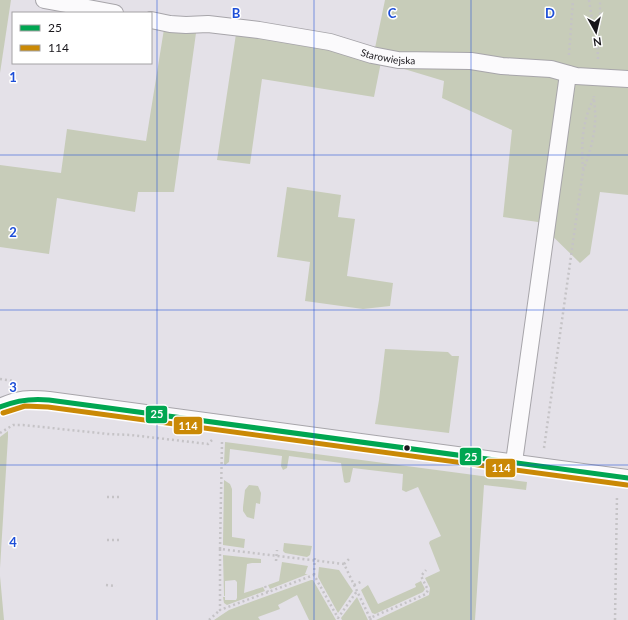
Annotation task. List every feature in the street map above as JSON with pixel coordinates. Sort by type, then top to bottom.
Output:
[{"type":"street","points":[[44,0],[110,12]]},
{"type":"street","name":"Starowiejska","points":[[152,20],[170,24],[208,24],[259,30],[330,42],[372,55],[398,60],[471,61],[502,66],[551,69],[568,74],[628,79]]},
{"type":"street","points":[[514,462],[568,74]]},
{"type":"street","points":[[0,407],[16,400],[49,400],[628,478]]},
{"type":"path","points":[[568,74],[573,0]]},
{"type":"path","points":[[589,0],[593,26],[597,36]]},
{"type":"path","points":[[598,62],[597,36],[600,25],[600,0]]},
{"type":"path","points":[[542,466],[583,171],[582,133],[589,107],[594,98],[594,136],[583,171]]},
{"type":"path","points":[[0,433],[13,425],[28,425],[159,439]]},
{"type":"path","points":[[220,610],[222,444]]},
{"type":"path","points":[[615,620],[617,491]]},
{"type":"path","points":[[107,497],[122,497]]},
{"type":"path","points":[[106,540],[121,540]]},
{"type":"path","points":[[220,549],[276,557],[344,564]]},
{"type":"path","points":[[276,561],[277,550]]},
{"type":"path","points":[[315,555],[314,575],[338,619],[357,591]]},
{"type":"path","points":[[344,564],[351,557]]},
{"type":"path","points":[[344,564],[371,619],[426,594],[428,590],[421,576],[426,570]]},
{"type":"path","points":[[209,620],[220,610],[314,575]]},
{"type":"path","points":[[354,585],[363,581]]},
{"type":"path","points":[[106,586],[116,586]]},
{"type":"path","points":[[265,586],[268,592]]},
{"type":"green space","points":[[0,0],[11,0],[0,73]]},
{"type":"green space","points":[[385,0],[628,0],[628,195],[600,192],[590,254],[580,263],[538,222],[503,217],[512,130],[442,98],[444,81],[381,62],[374,97],[262,79],[250,164],[217,160],[236,34],[375,48]]},
{"type":"green space","points":[[164,29],[196,33],[174,192],[138,192],[135,212],[57,198],[49,254],[0,247],[0,165],[61,173],[67,129],[146,141]]},
{"type":"green space","points":[[287,187],[341,195],[338,217],[355,219],[347,276],[393,283],[390,306],[363,309],[305,301],[310,262],[277,257]]},
{"type":"green space","points":[[385,349],[448,352],[452,356],[459,356],[449,433],[375,424]]},
{"type":"green space","points":[[8,431],[8,437],[0,568],[0,437]]},
{"type":"green space","points":[[225,442],[527,482],[526,490],[484,485],[475,620],[376,620],[429,595],[430,588],[425,578],[440,571],[429,543],[430,541],[441,536],[418,487],[406,492],[402,490],[403,474],[353,468],[350,482],[346,483],[344,482],[341,463],[289,456],[287,468],[283,470],[281,466],[282,456],[230,449],[229,462],[225,465]]},
{"type":"green space","points":[[224,480],[230,484],[232,489],[232,537],[245,539],[244,548],[223,545]]},
{"type":"green space","points":[[249,485],[258,486],[261,493],[260,504],[256,503],[254,519],[247,517],[243,511],[245,490]]},
{"type":"green space","points":[[284,543],[312,546],[310,555],[307,557],[285,553],[283,551]]},
{"type":"green space","points":[[223,555],[261,559],[261,563],[247,564],[244,593],[263,587],[265,591],[227,605],[224,603],[223,597],[225,597],[225,600],[236,600],[237,582],[235,580],[225,581],[224,596]]},
{"type":"green space","points":[[282,562],[308,566],[305,574],[308,574],[270,589],[268,585],[279,581]]},
{"type":"green space","points":[[319,567],[339,570],[353,591],[338,613],[318,577]]},
{"type":"green space","points":[[0,576],[4,620],[0,620]]},
{"type":"green space","points":[[313,580],[336,620],[309,620],[297,595],[278,605],[280,609],[258,617],[260,620],[214,620],[229,610]]},
{"type":"green space","points":[[421,581],[425,589],[423,592],[375,614],[372,613],[361,590],[368,585],[378,604],[416,587],[415,584]]},
{"type":"green space","points":[[357,597],[368,620],[342,620],[341,618]]},
{"type":"transit line","name":"25","points":[[0,407],[24,400],[49,400],[628,478]]},
{"type":"transit line","name":"114","points":[[3,413],[25,406],[48,407],[627,485]]}]
